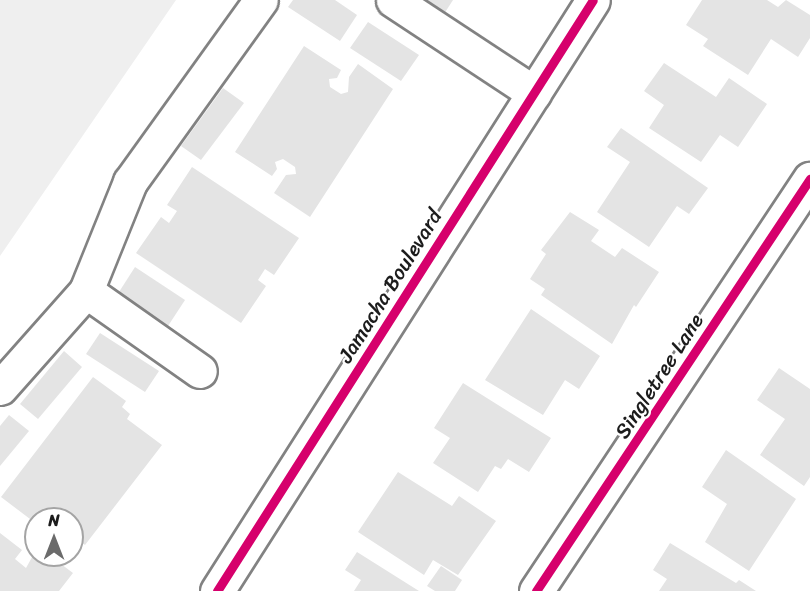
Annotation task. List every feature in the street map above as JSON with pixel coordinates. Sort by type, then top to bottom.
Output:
[{"type":"main road","points":[[0,388],[87,291],[130,182],[261,0]]},
{"type":"main road","points":[[393,0],[534,93]]},
{"type":"main road","name":"Jamacha Boulevard","points":[[217,591],[593,0]]},
{"type":"main road","name":"Singletree Lane","points":[[536,591],[810,179]]},
{"type":"main road","points":[[87,291],[200,371]]},
{"type":"shaded area","points":[[0,0],[176,0],[0,256]]},
{"type":"building","points":[[293,0],[335,0],[357,15],[340,41],[288,7]]},
{"type":"building","points":[[423,0],[453,0],[444,14]]},
{"type":"building","points":[[702,0],[767,0],[778,7],[786,0],[810,15],[810,38],[798,57],[771,39],[748,75],[703,46],[708,39],[686,25]]},
{"type":"building","points":[[368,22],[419,55],[401,81],[350,48]]},
{"type":"building","points":[[304,46],[341,70],[337,78],[329,79],[330,87],[341,94],[348,92],[349,77],[358,64],[393,89],[310,217],[274,193],[286,175],[296,174],[295,167],[283,159],[275,162],[277,169],[272,176],[235,152]]},
{"type":"building","points":[[664,63],[716,97],[729,78],[767,104],[738,147],[720,135],[701,162],[649,128],[664,105],[644,91]]},
{"type":"building","points":[[223,88],[244,103],[201,160],[181,146]]},
{"type":"building","points":[[621,128],[708,188],[689,214],[677,206],[649,247],[597,212],[630,162],[607,147]]},
{"type":"building","points":[[192,167],[299,238],[274,275],[265,269],[258,280],[266,286],[241,323],[136,253],[161,217],[169,223],[177,211],[167,205]]},
{"type":"building","points":[[570,212],[599,230],[591,241],[615,257],[622,248],[659,272],[636,307],[634,305],[612,344],[541,295],[545,289],[530,279],[546,254],[541,250]]},
{"type":"building","points":[[135,267],[185,300],[168,326],[119,292]]},
{"type":"building","points":[[531,309],[600,356],[579,389],[565,380],[543,415],[485,380]]},
{"type":"building","points":[[100,333],[159,371],[145,392],[86,354]]},
{"type":"building","points":[[64,351],[82,367],[38,419],[20,404]]},
{"type":"building","points":[[779,368],[810,389],[810,477],[804,486],[760,455],[785,419],[757,400]]},
{"type":"building","points":[[93,377],[126,401],[122,407],[130,414],[127,419],[162,445],[85,545],[84,507],[24,507],[24,514],[1,497]]},
{"type":"building","points":[[463,383],[551,438],[529,472],[508,459],[501,469],[495,466],[478,492],[433,463],[450,438],[434,428]]},
{"type":"building","points":[[9,415],[29,431],[0,466],[0,426]]},
{"type":"building","points":[[726,450],[796,499],[749,571],[705,542],[727,504],[702,487]]},
{"type":"building","points":[[398,472],[452,506],[459,496],[496,521],[458,575],[433,560],[424,575],[358,532]]},
{"type":"building","points":[[0,533],[22,550],[15,559],[24,567],[65,567],[73,573],[59,591],[0,591]]},
{"type":"building","points":[[670,543],[736,583],[739,580],[756,591],[659,591],[667,579],[653,570]]},
{"type":"building","points":[[357,552],[419,591],[354,591],[361,580],[345,570]]},
{"type":"building","points":[[441,566],[462,580],[455,591],[435,591],[427,586]]},
{"type":"cycle path","points":[[217,591],[593,0]]},
{"type":"cycle path","points":[[536,591],[810,179]]}]
